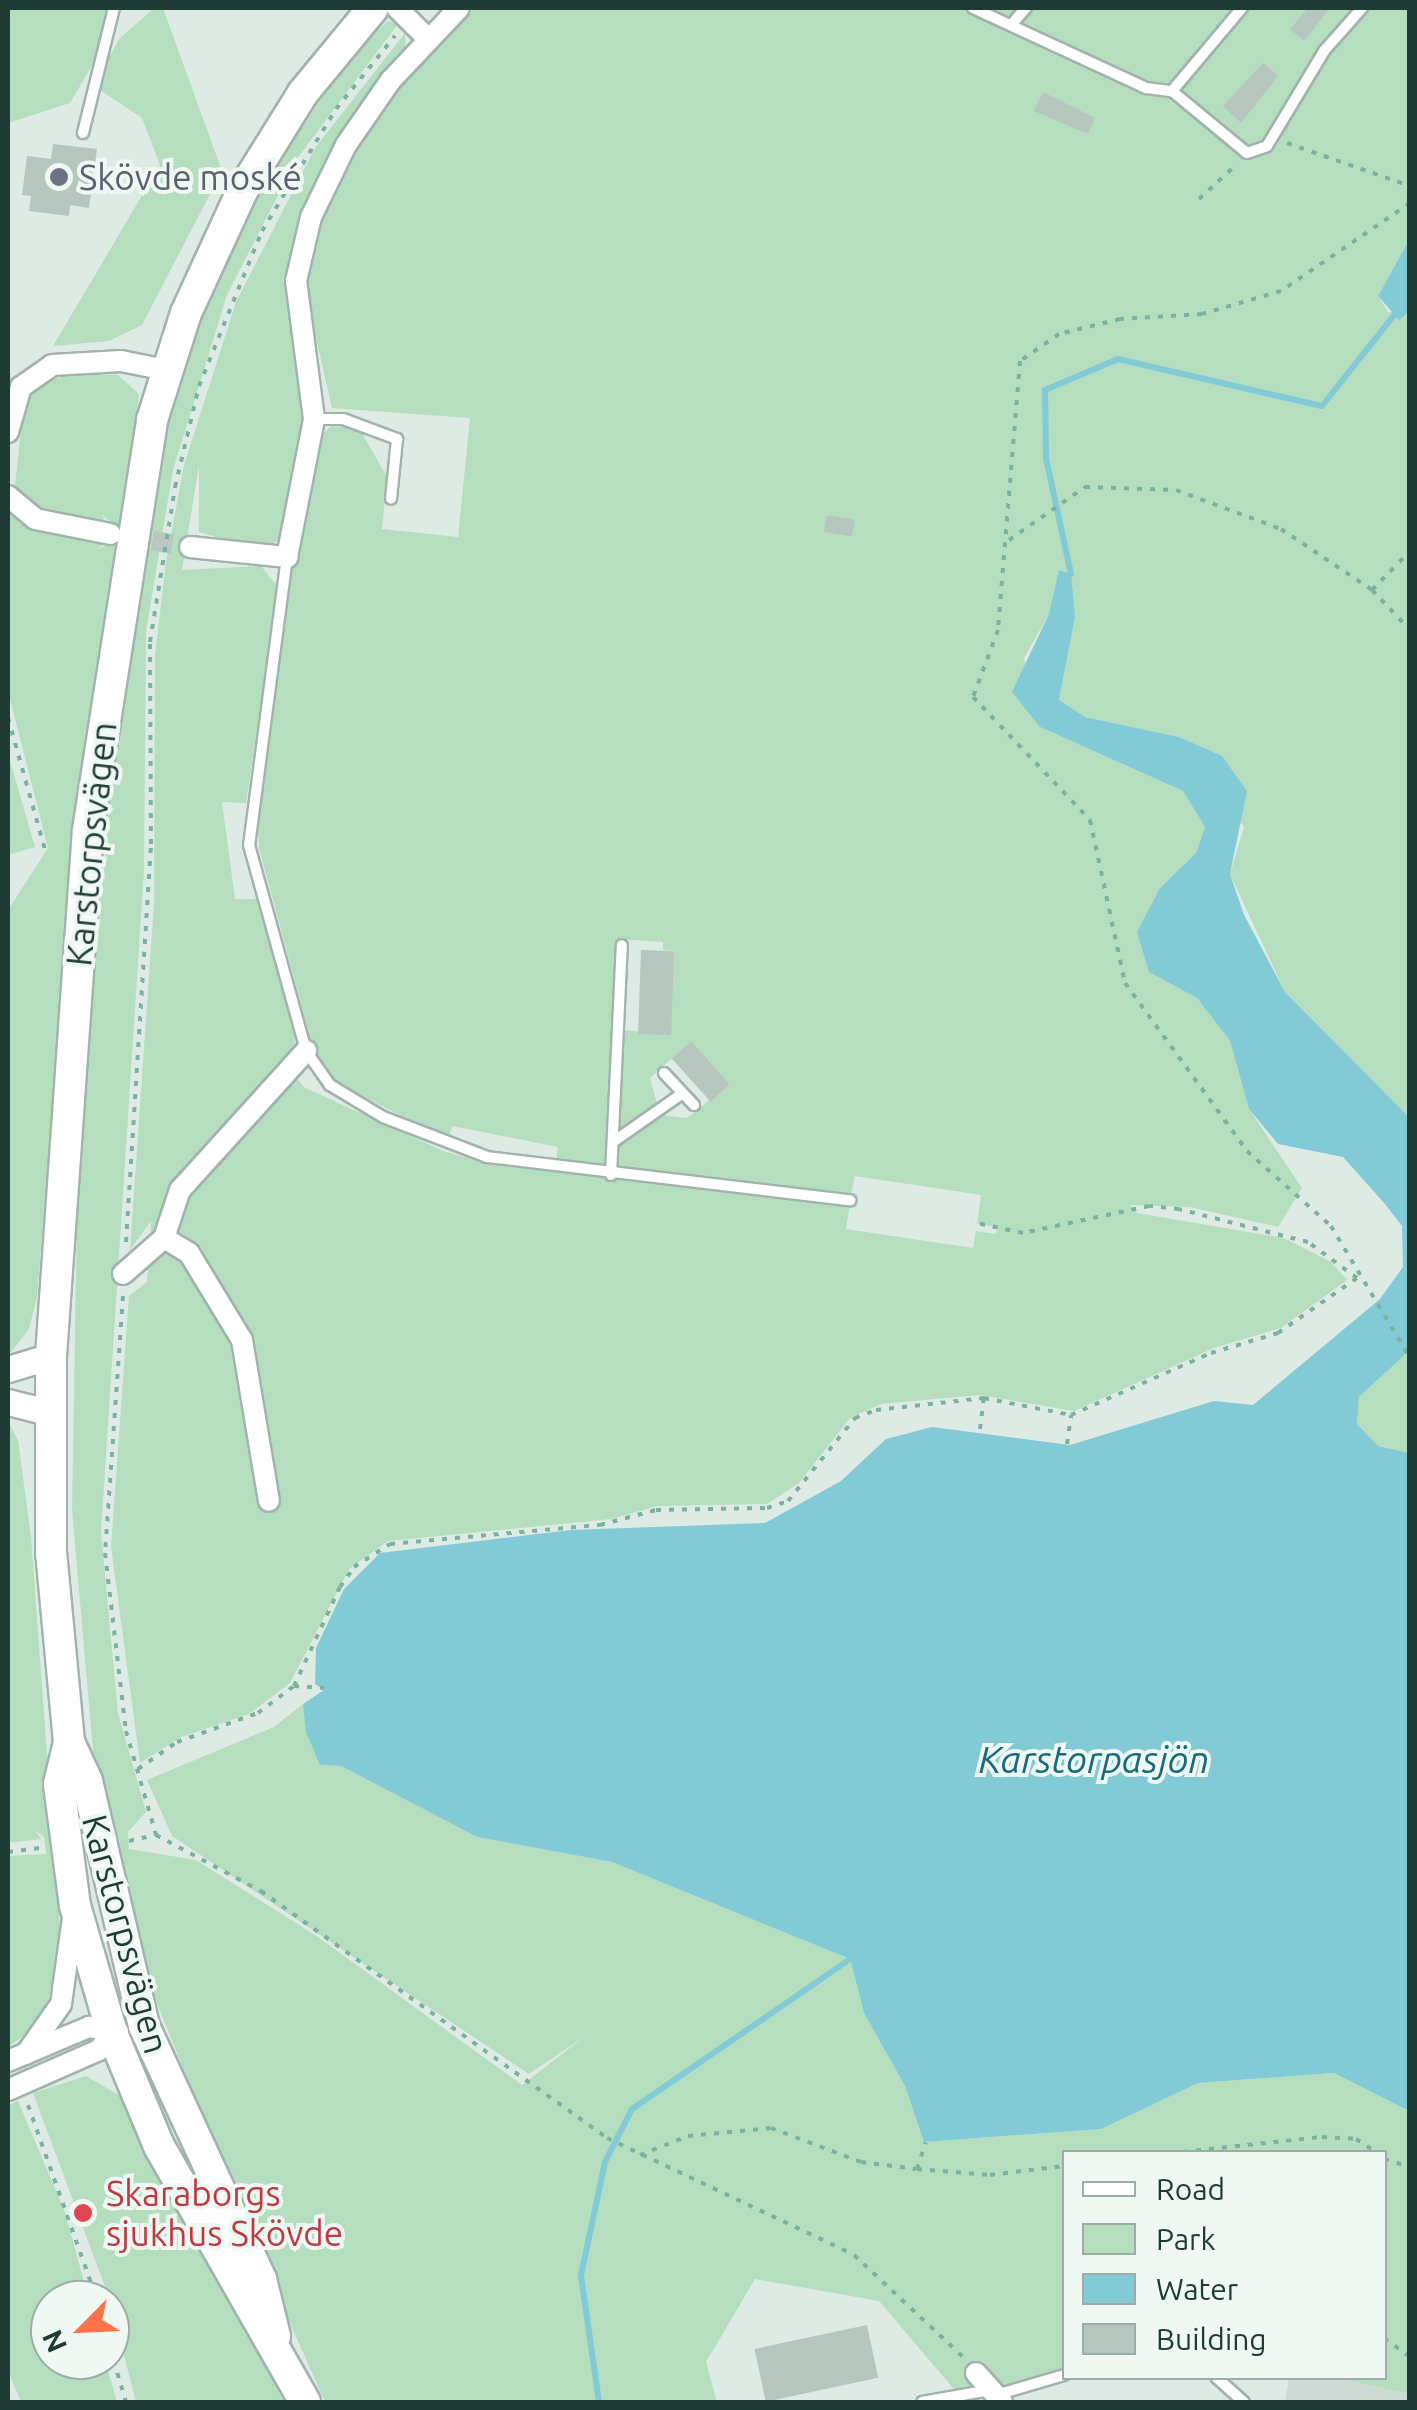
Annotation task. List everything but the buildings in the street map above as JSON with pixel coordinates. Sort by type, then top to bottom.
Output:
[{"type":"main road","name":"Karstorpsvägen","points":[[305,2402],[277,2346],[236,2292],[160,2146],[112,2033],[75,1906],[59,1784],[69,1742],[51,1553],[51,1356],[88,830],[116,616],[166,370],[242,191],[303,93],[373,8]]},
{"type":"main road","name":"Karstorpsvägen","points":[[69,1742],[87,1781],[144,2026],[262,2279],[277,2346]]},
{"type":"street","points":[[190,547],[287,557],[314,419],[296,281],[311,216],[346,145],[428,38],[459,8]]},
{"type":"street","points":[[403,14],[428,38]]},
{"type":"street","points":[[8,432],[21,387],[52,365],[121,361],[166,370]]},
{"type":"street","points":[[8,496],[35,519],[111,534]]},
{"type":"street","points":[[124,1274],[164,1238],[180,1190],[306,1051]]},
{"type":"street","points":[[164,1238],[189,1252],[242,1340],[269,1501]]},
{"type":"street","points":[[8,1369],[51,1356]]},
{"type":"street","points":[[8,1402],[51,1413]]},
{"type":"street","points":[[16,2057],[61,2004],[75,1906]]},
{"type":"street","points":[[16,2057],[89,2027],[112,2033],[144,2026]]},
{"type":"street","points":[[17,2095],[99,2050],[112,2033]]},
{"type":"street","points":[[976,2373],[996,2396]]},
{"type":"lane","points":[[83,133],[114,8]]},
{"type":"lane","points":[[973,8],[1146,88],[1172,92],[1247,153],[1273,138],[1324,51],[1362,8]]},
{"type":"lane","points":[[1011,25],[1026,8]]},
{"type":"lane","points":[[1172,92],[1242,8]]},
{"type":"lane","points":[[314,419],[343,419],[396,439],[391,499]]},
{"type":"lane","points":[[287,557],[249,845],[306,1051],[330,1084],[414,1131],[487,1157],[610,1176],[850,1200]]},
{"type":"lane","points":[[610,1176],[622,945]]},
{"type":"lane","points":[[664,1073],[694,1105]]},
{"type":"lane","points":[[612,1142],[683,1093]]},
{"type":"lane","points":[[922,2402],[996,2396],[1062,2376]]},
{"type":"lane","points":[[1220,2380],[1244,2402]]},
{"type":"path","points":[[156,1835],[138,1769],[111,1632],[105,1553],[150,844],[150,642],[175,487],[199,386],[262,231],[336,108],[403,14]]},
{"type":"path","points":[[1273,138],[1410,186]]},
{"type":"path","points":[[1199,200],[1247,153]]},
{"type":"path","points":[[1357,1278],[1331,1226],[1248,1150],[1125,983],[1090,820],[973,697],[998,630],[1009,540],[1007,460],[1020,361],[1059,334],[1120,319],[1202,314],[1281,291],[1410,203]]},
{"type":"path","points":[[1009,540],[1084,487],[1176,490],[1282,529],[1372,590],[1410,630]]},
{"type":"path","points":[[1372,590],[1410,552]]},
{"type":"path","points":[[8,718],[45,850]]},
{"type":"path","points":[[972,1222],[1023,1233],[1148,1206],[1179,1209],[1308,1242],[1378,1297],[1408,1357]]},
{"type":"path","points":[[138,1769],[177,1742],[258,1713],[294,1686],[347,1577],[390,1544],[600,1525],[656,1510],[767,1508],[804,1486],[855,1418],[984,1398],[1071,1415],[1211,1352],[1278,1334],[1357,1278]]},
{"type":"path","points":[[980,1429],[984,1398]]},
{"type":"path","points":[[1067,1444],[1071,1415]]},
{"type":"path","points":[[294,1686],[324,1688]]},
{"type":"path","points":[[129,1841],[156,1835],[260,1891],[606,2138],[760,2203],[854,2254],[976,2373]]},
{"type":"path","points":[[8,1852],[42,1848]]},
{"type":"path","points":[[17,2095],[88,2280]]},
{"type":"path","points":[[640,2155],[688,2136],[771,2128],[861,2162],[990,2175],[1062,2166]]},
{"type":"path","points":[[1203,2150],[1322,2138],[1356,2138],[1373,2150]]},
{"type":"path","points":[[917,2169],[926,2142]]},
{"type":"path","points":[[1387,2340],[1410,2357]]},
{"type":"shaded area","points":[[1289,2380],[1345,2380],[1409,2394],[1409,2402],[1285,2402]]},
{"type":"green space","points":[[8,8],[113,8],[100,52],[70,103],[8,123]]},
{"type":"green space","points":[[154,8],[163,8],[222,171],[142,325],[109,341],[53,346],[160,165],[142,118],[94,86],[119,39]]},
{"type":"green space","points":[[475,8],[1409,8],[1409,240],[1378,296],[1388,312],[1410,312],[1409,1117],[1285,992],[1230,874],[1244,827],[1179,737],[1085,717],[1059,700],[1075,617],[1059,571],[1049,614],[1024,658],[1040,727],[1183,791],[1205,827],[1196,853],[1160,888],[1149,972],[1197,998],[1230,1041],[1249,1109],[1302,1188],[1278,1227],[1190,1207],[1130,1205],[1137,1213],[1284,1238],[1331,1262],[1347,1280],[1281,1328],[1214,1348],[1074,1411],[980,1395],[881,1404],[850,1418],[799,1483],[767,1504],[657,1506],[612,1519],[388,1541],[349,1569],[290,1683],[249,1714],[181,1737],[140,1763],[111,1547],[129,1296],[147,1282],[151,1221],[130,1250],[154,903],[155,655],[166,562],[184,465],[236,302],[315,148],[405,33],[406,56],[292,265],[309,405],[284,537],[261,550],[199,532],[199,465],[182,570],[261,566],[278,587],[246,803],[222,802],[235,899],[260,899],[290,998],[295,1045],[282,1061],[304,1087],[443,1151],[492,1165],[850,1205],[846,1229],[973,1248],[976,1231],[996,1234],[998,1227],[977,1224],[981,1195],[855,1176],[851,1194],[615,1173],[617,1148],[663,1115],[687,1118],[730,1084],[691,1041],[650,1078],[657,1104],[619,1130],[625,1030],[669,1035],[674,951],[663,950],[663,942],[616,939],[606,1166],[556,1161],[558,1147],[452,1126],[448,1140],[332,1080],[313,1048],[259,848],[257,806],[302,488],[316,440],[331,426],[359,428],[387,477],[382,529],[458,537],[470,418],[332,408],[304,286],[315,230],[381,107]]},
{"type":"green space","points":[[388,21],[398,24],[296,160],[227,295],[173,470],[146,632],[144,871],[101,1532],[118,1713],[146,1812],[128,1832],[129,1849],[196,1860],[318,1937],[522,2085],[584,2037],[529,2074],[172,1836],[147,1780],[274,1727],[303,1704],[320,1765],[341,1766],[477,1837],[612,1862],[850,1959],[864,2013],[905,2086],[924,2142],[1100,2129],[1198,2083],[1334,2073],[1409,2111],[1409,2394],[1345,2380],[1387,2380],[1387,2150],[1062,2150],[1062,2373],[958,2394],[879,2301],[755,2279],[706,2362],[717,2402],[325,2402],[242,2215],[130,1936],[96,1785],[72,1510],[78,1161],[114,753],[164,435],[191,342],[259,193],[349,57]]},
{"type":"green space","points":[[70,374],[118,375],[139,394],[73,848],[37,1297],[29,1329],[8,1356],[8,910],[48,848],[8,691],[8,514],[38,529],[107,542],[97,549],[110,544],[113,525],[102,514],[107,526],[35,513],[14,495],[24,401],[35,386]]},
{"type":"green space","points":[[8,754],[35,847],[8,855]]},
{"type":"green space","points":[[1409,1351],[1409,1453],[1378,1446],[1357,1425],[1359,1397]]},
{"type":"green space","points":[[8,1421],[18,1440],[31,1537],[61,1942],[43,2022],[8,2047],[8,1856],[46,1854],[44,1837],[36,1831],[41,1839],[8,1843]]},
{"type":"green space","points":[[86,2076],[122,2097],[284,2402],[136,2402],[130,2378],[130,2280],[103,2280],[33,2093]]},
{"type":"green space","points":[[18,2101],[65,2212],[84,2280],[30,2280],[30,2380],[111,2380],[117,2402],[21,2402],[8,2371],[8,2105]]},
{"type":"water","points":[[1409,240],[1409,312],[1399,320],[1378,296]]},
{"type":"water","name":"Karstorpasjön","points":[[1059,570],[1071,574],[1075,617],[1059,700],[1085,717],[1179,737],[1222,756],[1247,791],[1230,874],[1244,915],[1285,992],[1409,1117],[1409,1351],[1359,1397],[1357,1424],[1378,1446],[1409,1453],[1409,2111],[1334,2073],[1198,2083],[1101,2129],[924,2142],[905,2086],[864,2013],[850,1959],[612,1862],[477,1837],[341,1766],[320,1765],[306,1732],[303,1704],[324,1690],[315,1684],[316,1648],[344,1589],[380,1553],[571,1530],[765,1523],[841,1481],[886,1439],[932,1427],[1070,1445],[1214,1401],[1253,1405],[1380,1299],[1403,1267],[1402,1226],[1385,1204],[1343,1157],[1278,1144],[1249,1109],[1230,1041],[1197,998],[1149,972],[1137,932],[1160,888],[1196,853],[1205,827],[1183,791],[1040,727],[1012,692],[1049,614]]},
{"type":"waterway","points":[[1071,574],[1046,458],[1045,390],[1118,359],[1322,406],[1395,314]]},
{"type":"waterway","points":[[599,2402],[581,2275],[605,2162],[632,2109],[850,1959]]},
{"type":"tunnel","points":[[123,536],[190,547]]},
{"type":"place","name":"Skövde moské","points":[[59,177]]},
{"type":"place","name":"Skaraborgs sjukhus Skövde","points":[[83,2213]]}]
